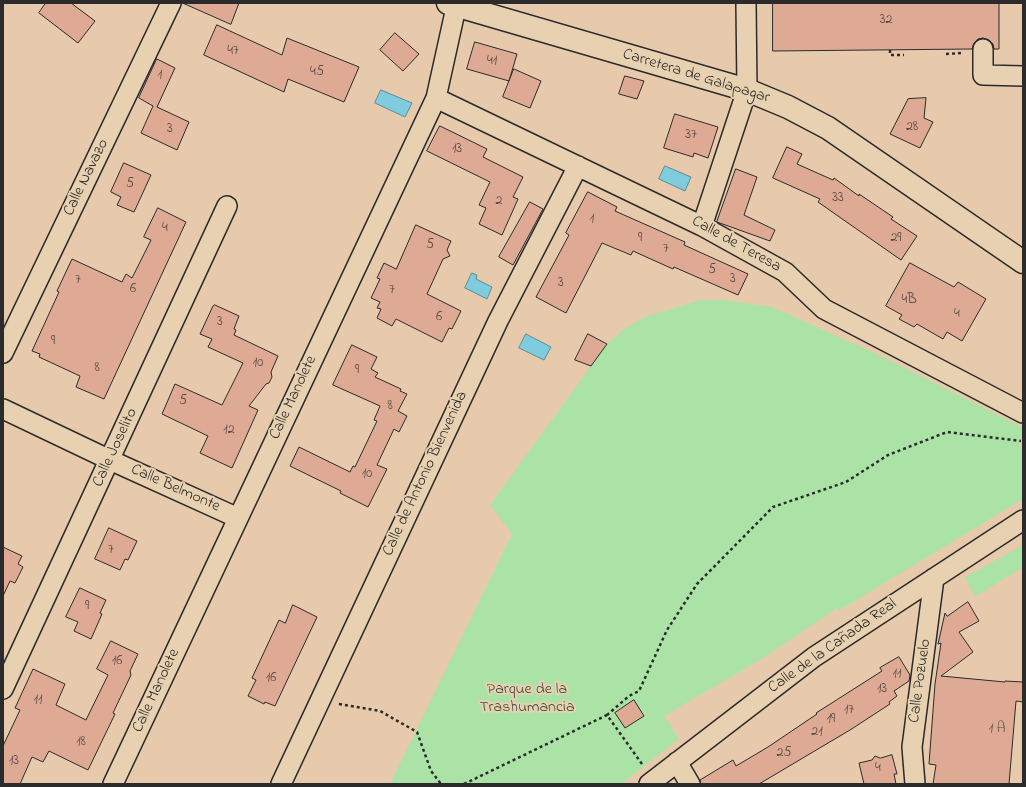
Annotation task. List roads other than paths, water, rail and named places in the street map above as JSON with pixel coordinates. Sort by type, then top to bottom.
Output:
[{"type":"main road","name":"Carretera de Galapagar","points":[[454,4],[747,90],[788,107],[828,128],[1023,262]]},
{"type":"street","name":"Calle Navazo","points":[[3,353],[171,3]]},
{"type":"street","points":[[702,226],[747,90],[746,3]]},
{"type":"street","name":"Calle Manolete","points":[[113,784],[436,98],[454,4]]},
{"type":"street","points":[[983,49],[978,75],[1023,76]]},
{"type":"street","name":"Calle de Teresa","points":[[436,98],[702,226],[785,272],[824,309],[1023,413]]},
{"type":"street","name":"Calle de Antonio Bienvenida","points":[[282,784],[498,321],[578,166]]},
{"type":"street","name":"Calle Joselito","points":[[3,689],[227,206]]},
{"type":"street","name":"Calle Belmonte","points":[[3,409],[110,460],[238,518]]},
{"type":"street","name":"Calle de la Cañada Real","points":[[652,782],[814,657],[1023,520]]},
{"type":"street","name":"Calle Pozuelo","points":[[915,784],[912,747],[934,578]]},
{"type":"street","points":[[677,762],[690,784]]},
{"type":"water","points":[[381,90],[412,103],[405,117],[375,103]]},
{"type":"water","points":[[665,166],[691,177],[685,191],[659,179]]},
{"type":"water","points":[[472,273],[477,275],[476,279],[492,287],[487,299],[465,288]]},
{"type":"water","points":[[526,334],[551,347],[544,360],[519,348]]},
{"type":"park label","name":"Parque de la Trashumancia","points":[[527,699]]}]
